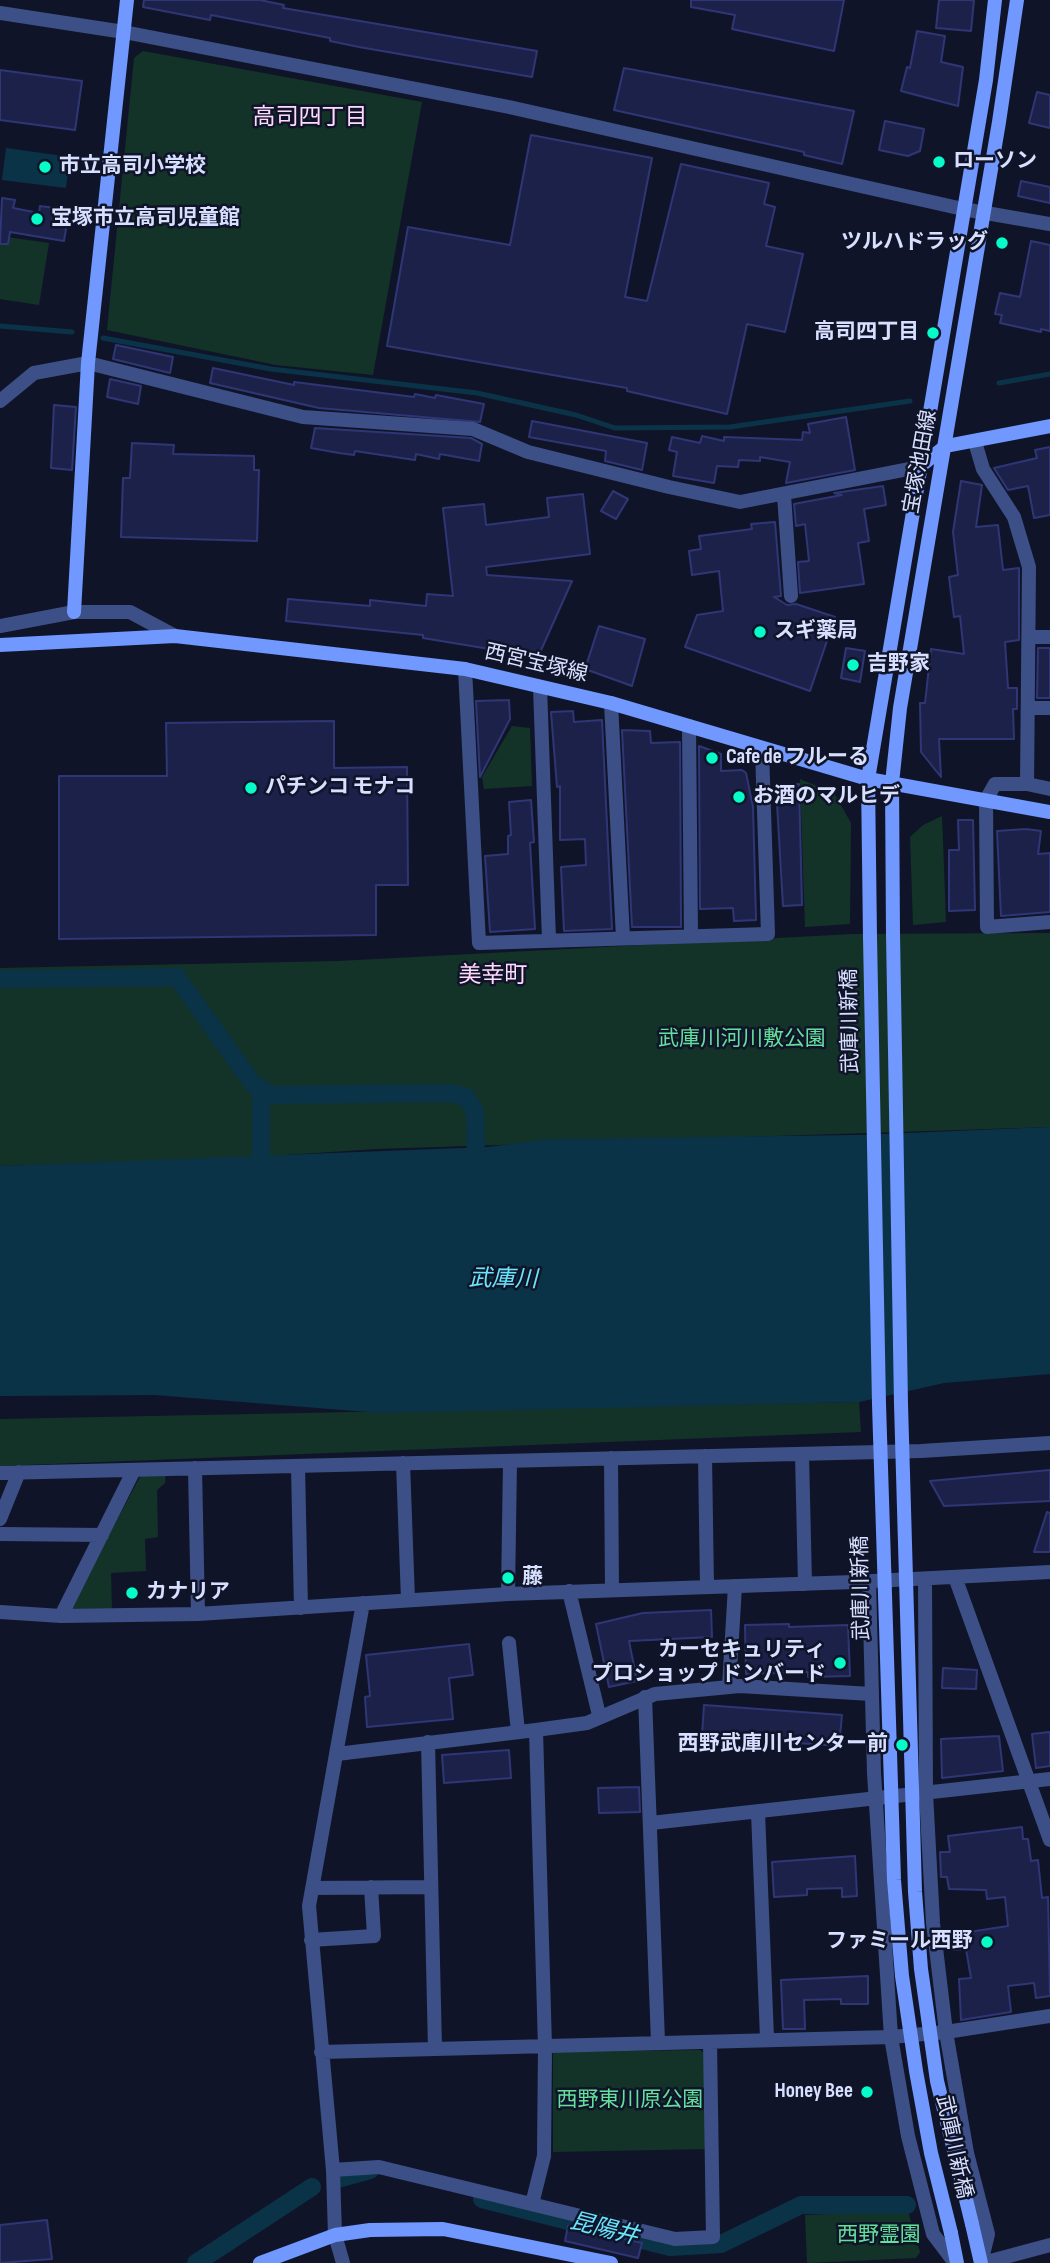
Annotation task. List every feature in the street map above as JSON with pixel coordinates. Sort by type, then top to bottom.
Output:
[{"type":"street","points":[[74,612],[88,363],[127,0]]},
{"type":"street","name":"武庫川新橋","points":[[956,2263],[916,2071],[902,1976],[894,1880],[878,1404],[868,779],[986,80],[995,0]]},
{"type":"street","name":"宝塚池田線","points":[[893,934],[892,783],[910,642],[946,446],[1017,0]]},
{"type":"street","points":[[0,13],[124,32],[509,107],[963,209],[1050,224]]},
{"type":"street","points":[[0,401],[34,373],[88,363],[303,417],[473,429],[528,452],[740,502],[919,467],[946,446],[1050,426]]},
{"type":"street","points":[[975,442],[983,469],[1014,517],[1030,567],[1027,784]]},
{"type":"street","points":[[784,495],[791,596]]},
{"type":"street","points":[[0,626],[74,612],[130,612],[176,636]]},
{"type":"street","name":"西宮宝塚線","points":[[0,645],[176,636],[465,669],[611,703],[868,779],[1050,812]]},
{"type":"street","points":[[1031,637],[1050,637]]},
{"type":"street","points":[[465,669],[479,943],[768,934],[762,749]]},
{"type":"street","points":[[540,687],[549,940]]},
{"type":"street","points":[[611,703],[623,938]]},
{"type":"street","points":[[1029,708],[1050,708]]},
{"type":"street","points":[[688,726],[691,936]]},
{"type":"street","points":[[1050,789],[1027,784],[995,784],[986,800],[988,927],[1050,922]]},
{"type":"street","name":"武庫川新橋","points":[[893,934],[902,1431],[915,1892],[929,2036],[947,2128],[981,2263]]},
{"type":"street","points":[[0,1473],[802,1454],[1050,1443]]},
{"type":"street","points":[[802,1454],[805,1584]]},
{"type":"street","points":[[705,1456],[707,1587]]},
{"type":"street","points":[[611,1458],[612,1590]]},
{"type":"street","points":[[509,1594],[510,1461]]},
{"type":"street","points":[[403,1463],[408,1600]]},
{"type":"street","points":[[298,1466],[301,1608]]},
{"type":"street","points":[[195,1468],[198,1614]]},
{"type":"street","points":[[61,1616],[134,1469]]},
{"type":"street","points":[[0,1519],[19,1472]]},
{"type":"street","points":[[0,1534],[70,1528],[102,1535]]},
{"type":"street","points":[[0,1612],[61,1616],[198,1614],[569,1591],[805,1584],[1050,1572]]},
{"type":"street","points":[[955,1577],[1050,1840]]},
{"type":"street","points":[[925,1578],[926,1793],[933,1923],[946,2032],[967,2153],[988,2234],[981,2263],[1050,2245]]},
{"type":"street","points":[[869,1581],[875,1798],[891,2037],[908,2136],[933,2234],[956,2263]]},
{"type":"street","points":[[729,1687],[735,1586]]},
{"type":"street","points":[[569,1591],[599,1715]]},
{"type":"street","points":[[343,2263],[335,2235],[333,2170],[309,1906],[363,1603]]},
{"type":"street","points":[[509,1643],[519,1732]]},
{"type":"street","points":[[337,1754],[587,1723],[599,1715],[645,1697],[729,1687],[871,1694]]},
{"type":"street","points":[[645,1697],[657,2042]]},
{"type":"street","points":[[532,2204],[544,2156],[545,2047],[536,1730]]},
{"type":"street","points":[[428,1742],[435,2049]]},
{"type":"street","points":[[651,1823],[1050,1779]]},
{"type":"street","points":[[758,1812],[766,2038]]},
{"type":"street","points":[[311,1940],[374,1936],[371,1886]]},
{"type":"street","points":[[312,1888],[431,1887]]},
{"type":"street","points":[[321,2052],[710,2042],[766,2038],[891,2037],[946,2032],[1050,2016]]},
{"type":"street","points":[[333,2170],[379,2167],[675,2239],[713,2237],[710,2042]]},
{"type":"street","points":[[260,2263],[335,2235],[370,2230],[443,2229],[583,2260],[611,2263]]},
{"type":"green space","points":[[143,51],[422,102],[373,375],[276,365],[107,330],[134,58]]},
{"type":"green space","points":[[0,236],[49,243],[39,305],[0,299]]},
{"type":"green space","points":[[512,726],[530,728],[532,786],[484,789],[482,777]]},
{"type":"green space","points":[[800,779],[834,793],[851,823],[850,924],[805,927]]},
{"type":"green space","points":[[942,816],[946,922],[913,925],[910,837],[923,825]]},
{"type":"green space","name":"武庫川河川敷公園","points":[[1050,933],[1050,1127],[375,1149],[226,1159],[0,1166],[0,968],[338,961],[853,934]]},
{"type":"green space","points":[[859,1402],[861,1432],[0,1466],[0,1419]]},
{"type":"green space","points":[[142,1473],[166,1473],[165,1483],[157,1490],[158,1537],[145,1539],[146,1571],[111,1573],[112,1611],[75,1611],[71,1607]]},
{"type":"green space","name":"西野東川原公園","points":[[700,2050],[706,2054],[709,2149],[553,2152],[553,2052]]},
{"type":"green space","name":"西野霊園","points":[[908,2211],[920,2252],[916,2258],[807,2263],[805,2215]]},
{"type":"water","points":[[6,148],[70,157],[66,188],[2,180]]},
{"type":"water","name":"武庫川","points":[[1050,1127],[1050,1374],[944,1383],[859,1402],[380,1413],[155,1395],[0,1396],[0,1166],[488,1147],[548,1139],[859,1135]]},
{"type":"building","points":[[144,0],[260,0],[284,5],[283,8],[537,51],[532,77],[359,47],[330,41],[330,38],[211,15],[210,20],[143,7]]},
{"type":"building","points":[[691,0],[844,0],[834,51],[732,29],[735,15],[691,7]]},
{"type":"building","points":[[939,0],[974,0],[971,31],[936,28]]},
{"type":"building","points":[[917,31],[945,36],[941,62],[963,67],[958,106],[901,91],[907,67],[910,68]]},
{"type":"building","points":[[624,68],[854,111],[842,164],[804,155],[804,152],[614,110]]},
{"type":"building","points":[[0,70],[82,81],[75,130],[0,120]]},
{"type":"building","points":[[1037,92],[1050,95],[1050,128],[1029,123]]},
{"type":"building","points":[[885,121],[924,129],[920,151],[908,156],[879,150]]},
{"type":"building","points":[[531,135],[652,158],[625,297],[647,301],[681,164],[769,183],[764,204],[775,207],[766,246],[803,254],[785,332],[747,324],[727,414],[627,391],[627,388],[387,346],[408,227],[510,245]]},
{"type":"building","points":[[1021,181],[1050,187],[1050,203],[1018,196]]},
{"type":"building","points":[[2,198],[15,200],[13,208],[39,213],[40,206],[69,210],[64,241],[10,232],[8,244],[0,244]]},
{"type":"building","points":[[1031,241],[1050,245],[1050,331],[1041,329],[1041,332],[1000,323],[1002,315],[995,314],[1000,293],[1020,297]]},
{"type":"building","points":[[116,345],[173,357],[170,373],[113,359]]},
{"type":"building","points":[[213,368],[294,385],[294,382],[414,397],[415,394],[435,398],[436,395],[484,404],[480,422],[319,408],[210,383]]},
{"type":"building","points":[[110,379],[141,386],[138,404],[107,397]]},
{"type":"building","points":[[54,405],[76,407],[72,470],[51,468]]},
{"type":"building","points":[[846,417],[855,470],[786,483],[790,462],[760,457],[760,461],[739,460],[738,467],[717,466],[714,483],[673,476],[677,452],[669,450],[672,437],[700,443],[702,436],[724,441],[724,437],[802,440],[803,432],[810,433],[808,424]]},
{"type":"building","points":[[532,421],[647,443],[642,470],[605,461],[606,451],[529,437]]},
{"type":"building","points":[[315,428],[471,438],[482,444],[479,461],[440,454],[439,459],[416,454],[415,460],[355,451],[354,455],[311,448]]},
{"type":"building","points":[[132,443],[174,445],[173,454],[254,456],[254,470],[259,470],[257,541],[121,537],[123,478],[130,478]]},
{"type":"building","points":[[1050,447],[1050,515],[1034,518],[1028,486],[1008,490],[994,468],[1037,458],[1035,450]]},
{"type":"building","points":[[961,481],[982,485],[976,527],[998,525],[1003,570],[1019,568],[1019,640],[1005,642],[1008,688],[1017,688],[1017,709],[1013,709],[1014,739],[939,739],[941,777],[921,752],[920,703],[925,703],[931,649],[964,654],[960,616],[954,617],[949,577],[958,575],[953,532]]},
{"type":"building","points":[[883,486],[886,505],[864,509],[869,541],[858,543],[864,584],[800,593],[798,562],[809,561],[805,524],[796,526],[794,504],[842,495],[834,493]]},
{"type":"building","points":[[613,491],[628,499],[616,519],[601,511]]},
{"type":"building","points":[[583,494],[590,554],[486,567],[487,575],[572,581],[538,657],[423,638],[423,635],[286,621],[288,599],[370,606],[370,600],[426,606],[427,594],[453,596],[443,508],[484,504],[486,525],[549,517],[547,498]]},
{"type":"building","points":[[775,522],[781,596],[774,597],[787,605],[796,604],[835,617],[810,691],[685,647],[697,615],[723,611],[719,571],[692,575],[689,551],[701,549],[699,536],[752,529],[751,524]]},
{"type":"building","points":[[599,626],[645,639],[632,686],[585,669]]},
{"type":"building","name":"吉野家","points":[[846,648],[865,651],[860,682],[841,678]]},
{"type":"building","points":[[1038,648],[1050,648],[1050,698],[1037,698]]},
{"type":"building","points":[[509,700],[510,719],[480,777],[476,701]]},
{"type":"building","points":[[573,711],[574,722],[602,720],[612,929],[564,931],[561,867],[586,865],[585,839],[560,840],[560,786],[557,787],[551,712]]},
{"type":"building","points":[[334,721],[334,768],[407,767],[408,885],[376,885],[376,935],[59,939],[59,776],[167,776],[166,723]]},
{"type":"building","points":[[622,730],[650,731],[651,743],[680,742],[681,927],[632,927]]},
{"type":"building","points":[[699,746],[721,754],[721,771],[742,770],[746,773],[753,807],[756,920],[734,921],[733,908],[700,909]]},
{"type":"building","points":[[799,784],[802,905],[783,906],[776,786]]},
{"type":"building","points":[[531,800],[534,842],[530,843],[535,929],[490,932],[485,856],[508,854],[508,836],[511,835],[509,802]]},
{"type":"building","points":[[958,820],[973,820],[975,910],[949,911],[949,850],[959,850]]},
{"type":"building","points":[[997,831],[1041,831],[1038,854],[1050,853],[1050,912],[1001,916]]},
{"type":"building","points":[[1050,1470],[1050,1501],[944,1506],[930,1481]]},
{"type":"building","points":[[1047,1512],[1050,1513],[1050,1552],[1034,1552]]},
{"type":"building","points":[[711,1610],[712,1637],[629,1641],[637,1681],[609,1687],[596,1624],[643,1613]]},
{"type":"building","points":[[789,1624],[789,1627],[848,1625],[850,1676],[808,1677],[808,1672],[746,1674],[745,1625]]},
{"type":"building","points":[[469,1644],[473,1675],[449,1678],[453,1719],[367,1727],[365,1697],[370,1696],[366,1655]]},
{"type":"building","points":[[943,1668],[977,1670],[976,1689],[942,1688]]},
{"type":"building","points":[[704,1705],[842,1715],[839,1746],[702,1736]]},
{"type":"building","points":[[1050,1732],[1050,1766],[1036,1768],[1032,1734]]},
{"type":"building","points":[[999,1736],[1003,1771],[942,1778],[941,1739]]},
{"type":"building","points":[[509,1750],[511,1778],[444,1783],[442,1755]]},
{"type":"building","points":[[639,1787],[640,1812],[599,1813],[598,1788]]},
{"type":"building","points":[[1022,1827],[1023,1839],[1028,1839],[1031,1861],[1038,1860],[1042,1898],[1048,1897],[1050,1996],[1036,1998],[1034,1983],[1008,1986],[1011,2012],[961,2020],[959,1979],[971,1978],[966,1949],[951,1950],[950,1935],[1008,1926],[1005,1897],[987,1899],[986,1890],[949,1889],[947,1877],[941,1877],[940,1852],[950,1852],[948,1836]]},
{"type":"building","points":[[855,1856],[857,1896],[842,1897],[842,1888],[807,1889],[807,1895],[774,1897],[772,1862]]},
{"type":"building","points":[[868,1976],[868,2004],[841,2004],[841,1999],[804,2000],[805,2029],[783,2029],[781,1980]]},
{"type":"building","points":[[47,2220],[52,2259],[0,2263],[0,2225]]},
{"type":"building","points":[[568,2226],[642,2243],[638,2258],[565,2241]]},
{"type":"waterway","points":[[0,326],[72,332]]},
{"type":"waterway","points":[[103,338],[271,369],[477,393],[576,415],[615,428],[730,427],[910,401]]},
{"type":"waterway","points":[[999,383],[1050,374]]},
{"type":"waterway","points":[[0,979],[177,977],[253,1084],[272,1095],[451,1093],[466,1097],[475,1112],[476,1168]]},
{"type":"waterway","points":[[261,1089],[261,1177]]},
{"type":"waterway","name":"昆陽井","points":[[341,2178],[370,2170]]},
{"type":"waterway","name":"昆陽井","points":[[196,2263],[312,2187]]},
{"type":"waterway","name":"昆陽井","points":[[482,2199],[670,2247],[721,2244],[801,2205],[907,2205]]},
{"type":"place","name":"ローソン","points":[[939,162]]},
{"type":"place","name":"市立高司小学校","points":[[45,167]]},
{"type":"place","name":"宝塚市立高司児童館","points":[[37,219]]},
{"type":"place","name":"ツルハドラッグ","points":[[1002,243]]},
{"type":"place","name":"高司四丁目","points":[[933,333]]},
{"type":"place","name":"スギ薬局","points":[[760,632]]},
{"type":"place","name":"吉野家","points":[[853,665]]},
{"type":"place","name":"Cafe de フルーる","points":[[712,758]]},
{"type":"place","name":"パチンコ モナコ","points":[[251,788]]},
{"type":"place","name":"お酒のマルヒデ","points":[[739,797]]},
{"type":"place","name":"藤","points":[[508,1578]]},
{"type":"place","name":"カナリア","points":[[132,1593]]},
{"type":"place","name":"カーセキュリティ プロショップ ドンバード","points":[[840,1663]]},
{"type":"place","name":"西野武庫川センター前","points":[[902,1745]]},
{"type":"place","name":"ファミール西野","points":[[987,1942]]},
{"type":"place","name":"Honey Bee","points":[[867,2092]]},
{"type":"district","name":"高司四丁目","points":[[310,118]]},
{"type":"district","name":"美幸町","points":[[493,976]]}]
